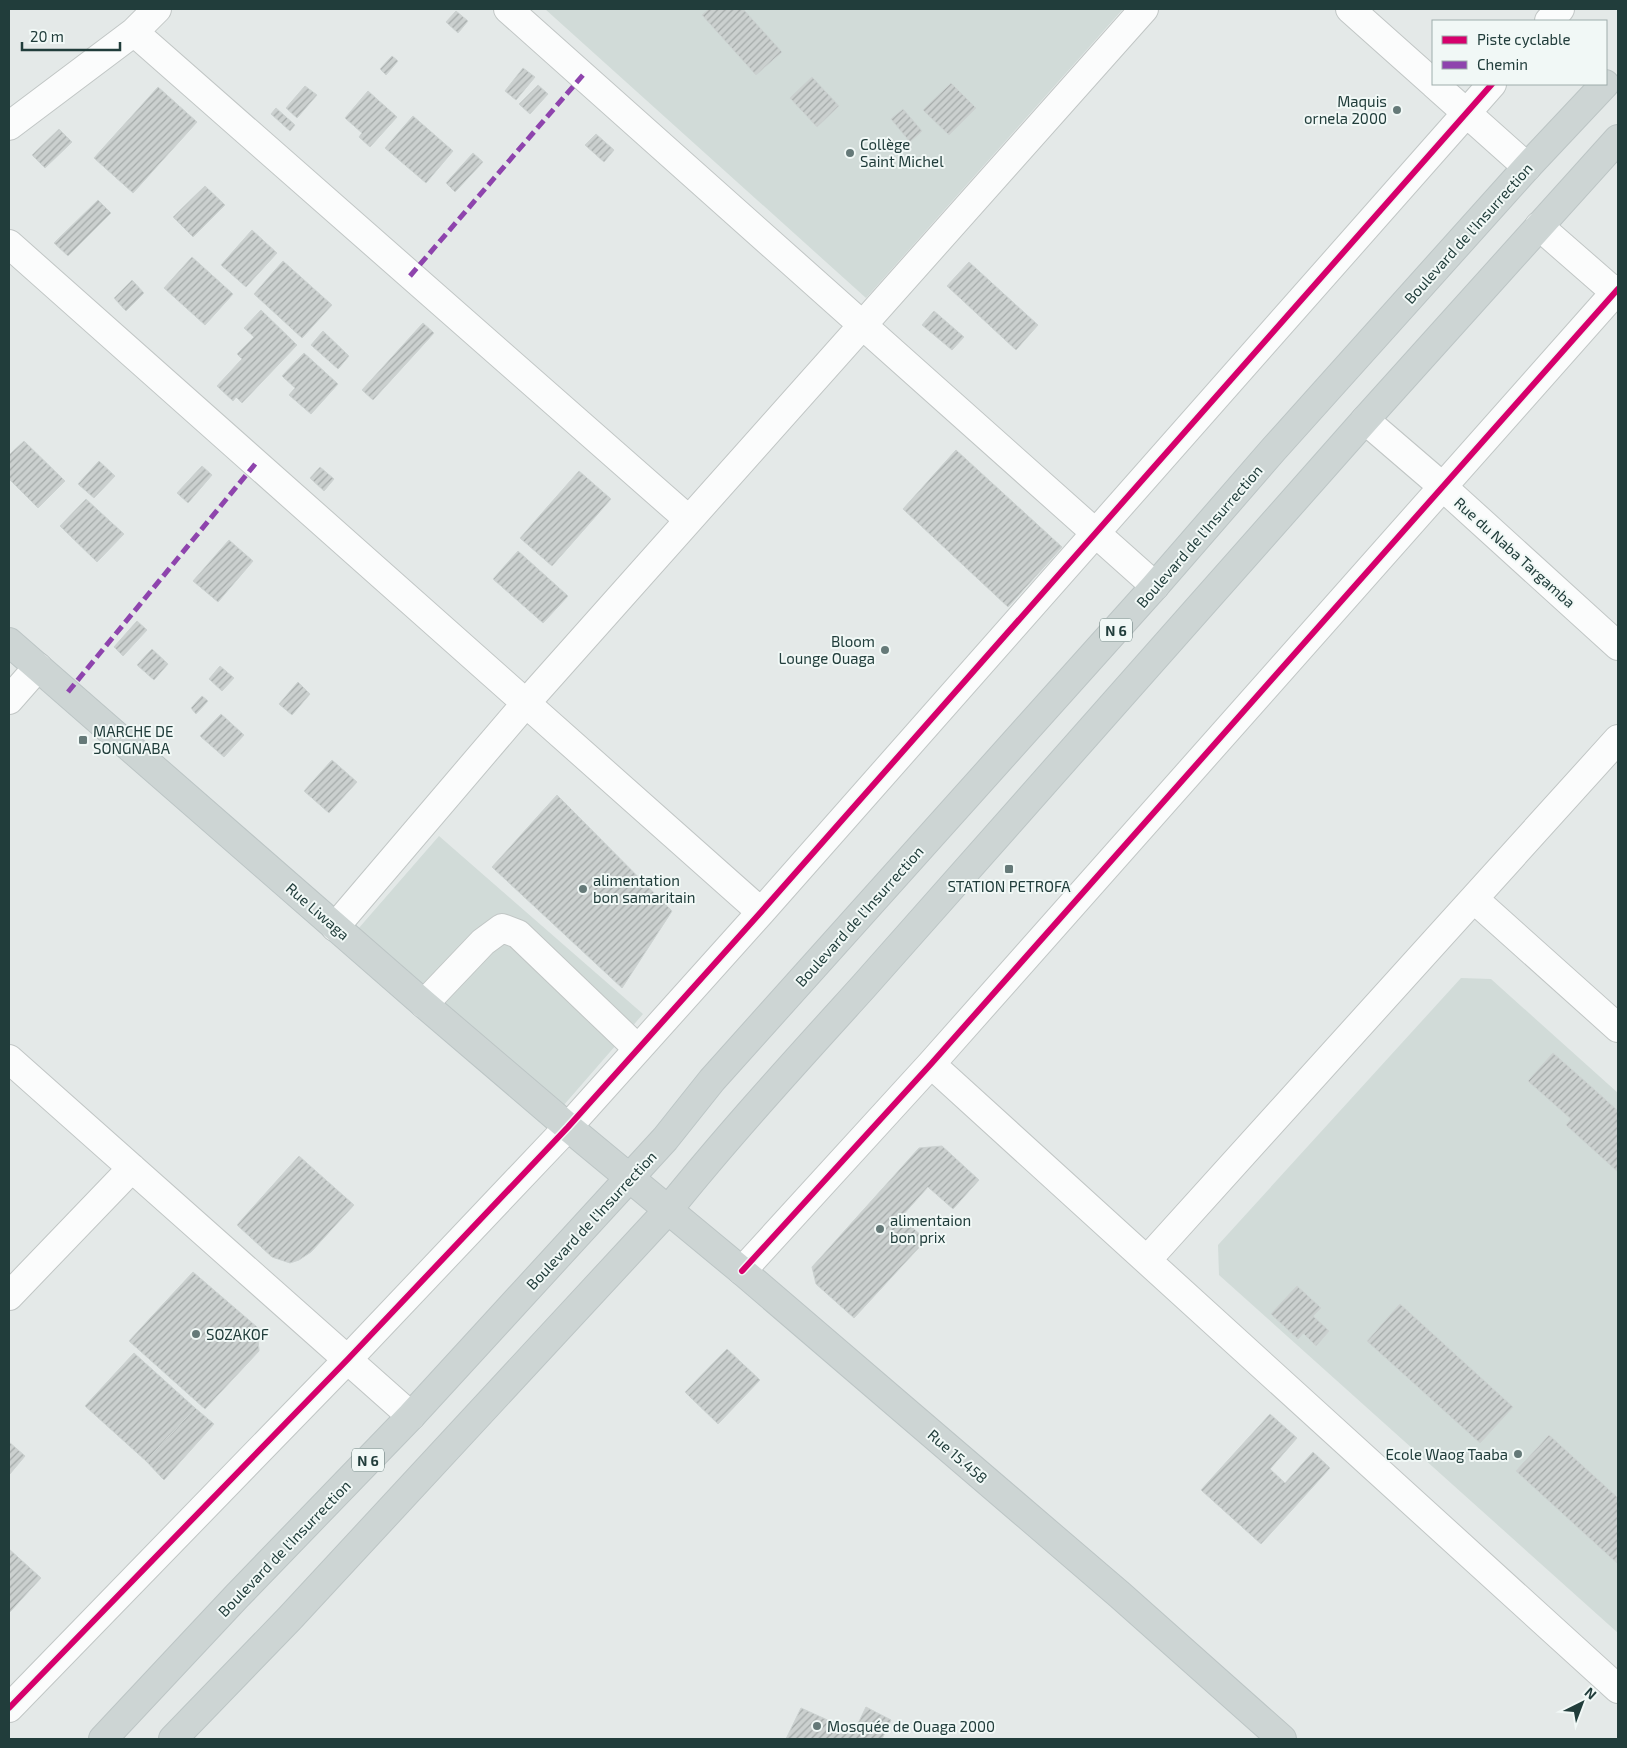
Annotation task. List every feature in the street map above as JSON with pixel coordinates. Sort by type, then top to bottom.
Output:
[{"type":"main road","name":"Boulevard de l'Insurrection","points":[[1607,81],[1618,70]]},
{"type":"main road","name":"Boulevard de l'Insurrection","points":[[104,1739],[237,1596],[411,1416],[665,1139],[712,1080],[1155,586],[1527,167],[1603,85]]},
{"type":"main road","points":[[173,1739],[290,1618],[668,1210],[699,1171],[782,1076],[864,986],[1365,420],[1618,139]]},
{"type":"main road","name":"Rue Liwaga","points":[[9,642],[424,1004],[629,1178]]},
{"type":"main road","name":"Rue 15.458","points":[[629,1178],[742,1271],[1120,1595],[1282,1739]]},
{"type":"street","points":[[9,126],[134,32],[157,9]]},
{"type":"street","points":[[508,9],[1155,586]]},
{"type":"street","points":[[335,927],[526,703],[1144,9]]},
{"type":"street","points":[[1350,9],[1432,81]]},
{"type":"street","points":[[1550,20],[1560,9]]},
{"type":"street","points":[[134,32],[689,520]]},
{"type":"street","points":[[1436,85],[1527,167]]},
{"type":"street","points":[[9,1708],[348,1359],[568,1127],[761,912],[1491,85]]},
{"type":"street","points":[[742,1271],[931,1064],[1617,292],[1539,226]]},
{"type":"street","points":[[9,244],[761,912]]},
{"type":"street","name":"Rue du Naba Targamba","points":[[1365,420],[1443,487],[1618,646]]},
{"type":"street","points":[[9,700],[38,667]]},
{"type":"street","points":[[1147,1260],[1618,738]]},
{"type":"street","points":[[1474,899],[1618,1028]]},
{"type":"street","points":[[424,1004],[483,942],[502,928],[518,934],[638,1049]]},
{"type":"street","points":[[9,1059],[411,1416]]},
{"type":"street","points":[[931,1064],[1618,1689]]},
{"type":"street","points":[[9,1296],[132,1168]]},
{"type":"shaded area","name":"Collège Saint Michel","points":[[545,9],[1123,9],[866,298]]},
{"type":"shaded area","points":[[439,836],[643,1014],[563,1106],[358,929]]},
{"type":"shaded area","name":"Ecole Waog Taaba","points":[[1461,978],[1491,979],[1618,1093],[1618,1633],[1219,1275],[1218,1245]]},
{"type":"building","points":[[709,9],[743,9],[782,52],[756,75],[702,15]]},
{"type":"building","points":[[456,11],[468,21],[458,33],[446,22]]},
{"type":"building","points":[[392,56],[398,61],[386,75],[380,69]]},
{"type":"building","points":[[523,68],[535,77],[516,100],[505,91]]},
{"type":"building","points":[[812,77],[839,106],[817,127],[790,98]]},
{"type":"building","points":[[951,83],[976,108],[949,135],[923,110]]},
{"type":"building","points":[[538,85],[548,94],[530,114],[519,104]]},
{"type":"building","points":[[305,86],[317,95],[297,118],[286,108]]},
{"type":"building","points":[[158,87],[197,122],[133,193],[94,158]]},
{"type":"building","points":[[368,91],[397,117],[370,147],[359,137],[362,133],[345,118]]},
{"type":"building","points":[[276,108],[295,125],[290,131],[271,114]]},
{"type":"building","points":[[903,109],[922,131],[910,142],[891,119]]},
{"type":"building","points":[[413,116],[453,151],[426,183],[385,148]]},
{"type":"building","points":[[59,129],[72,142],[45,168],[32,155]]},
{"type":"building","points":[[596,134],[614,150],[604,162],[585,145]]},
{"type":"building","points":[[473,153],[483,162],[455,192],[446,183]]},
{"type":"building","points":[[205,186],[225,205],[193,237],[173,217]]},
{"type":"building","points":[[98,200],[111,213],[68,256],[54,243]]},
{"type":"building","points":[[252,230],[277,253],[246,287],[221,265]]},
{"type":"building","points":[[192,257],[233,294],[205,325],[164,288]]},
{"type":"building","points":[[283,261],[332,305],[302,338],[254,294]]},
{"type":"building","points":[[969,262],[1038,325],[1016,350],[947,286]]},
{"type":"building","points":[[132,280],[144,293],[126,311],[114,298]]},
{"type":"building","points":[[261,310],[297,345],[242,403],[236,397],[233,401],[217,386],[242,359],[237,354],[254,337],[244,328]]},
{"type":"building","points":[[934,311],[964,337],[952,350],[922,325]]},
{"type":"building","points":[[423,323],[434,333],[373,400],[362,390]]},
{"type":"building","points":[[323,331],[349,356],[338,369],[311,345]]},
{"type":"building","points":[[304,353],[338,384],[311,414],[289,395],[295,388],[282,376]]},
{"type":"building","points":[[24,441],[65,481],[38,508],[9,479],[9,455]]},
{"type":"building","points":[[956,450],[1062,547],[1008,607],[903,509]]},
{"type":"building","points":[[99,461],[115,476],[94,498],[78,484]]},
{"type":"building","points":[[202,466],[212,475],[188,503],[177,493]]},
{"type":"building","points":[[320,467],[334,479],[324,491],[310,478]]},
{"type":"building","points":[[579,471],[611,499],[552,566],[520,538]]},
{"type":"building","points":[[86,499],[124,534],[97,562],[60,526]]},
{"type":"building","points":[[229,540],[253,561],[218,602],[193,581]]},
{"type":"building","points":[[518,551],[568,596],[543,623],[493,579]]},
{"type":"building","points":[[137,621],[147,630],[123,656],[114,647]]},
{"type":"building","points":[[152,649],[168,664],[154,680],[137,665]]},
{"type":"building","points":[[220,666],[234,678],[222,691],[209,679]]},
{"type":"building","points":[[298,682],[310,694],[292,715],[279,704]]},
{"type":"building","points":[[202,696],[208,701],[196,714],[191,708]]},
{"type":"building","points":[[221,714],[244,735],[224,757],[200,736]]},
{"type":"building","points":[[332,760],[357,782],[329,813],[304,791]]},
{"type":"building","name":"alimentation bon samaritain","points":[[557,795],[672,911],[622,988],[492,867]]},
{"type":"building","points":[[1553,1053],[1596,1091],[1571,1119],[1528,1081]]},
{"type":"building","points":[[1596,1091],[1618,1111],[1618,1172],[1566,1125]]},
{"type":"building","name":"alimentaion bon prix","points":[[942,1146],[979,1180],[953,1209],[928,1187],[901,1217],[926,1240],[854,1318],[816,1284],[812,1267],[919,1148]]},
{"type":"building","points":[[299,1156],[354,1205],[311,1252],[299,1260],[290,1263],[272,1257],[237,1225]]},
{"type":"building","name":"SOZAKOF","points":[[193,1272],[257,1327],[259,1351],[205,1409],[129,1341]]},
{"type":"building","points":[[1297,1286],[1321,1308],[1313,1316],[1329,1331],[1316,1346],[1303,1333],[1298,1339],[1271,1314]]},
{"type":"building","points":[[1400,1304],[1513,1407],[1480,1443],[1367,1341]]},
{"type":"building","points":[[727,1349],[760,1380],[718,1424],[685,1392]]},
{"type":"building","points":[[134,1353],[195,1408],[146,1461],[85,1406]]},
{"type":"building","points":[[195,1408],[214,1424],[164,1480],[146,1461]]},
{"type":"building","points":[[1270,1414],[1297,1438],[1270,1469],[1285,1483],[1313,1452],[1330,1468],[1261,1544],[1201,1490]]},
{"type":"building","points":[[1549,1435],[1618,1498],[1618,1564],[1516,1471]]},
{"type":"building","points":[[9,1442],[25,1456],[9,1475]]},
{"type":"building","points":[[9,1549],[41,1578],[9,1613]]},
{"type":"building","name":"Mosquée de Ouaga 2000","points":[[866,1707],[891,1720],[882,1739],[786,1739],[801,1708],[854,1732]]},
{"type":"marked path","points":[[410,276],[583,75]]},
{"type":"marked path","points":[[68,692],[256,463]]},
{"type":"cycle path","points":[[9,1708],[348,1359],[568,1127],[761,912],[1491,85]]},
{"type":"cycle path","points":[[742,1271],[931,1064],[1618,289]]},
{"type":"place","name":"Maquis ornela 2000","points":[[1397,110]]},
{"type":"place","name":"Collège Saint Michel","points":[[850,153]]},
{"type":"place","name":"Bloom Lounge Ouaga","points":[[885,650]]},
{"type":"place","name":"MARCHE DE SONGNABA","points":[[83,740]]},
{"type":"place","name":"STATION PETROFA","points":[[1009,869]]},
{"type":"place","name":"alimentation bon samaritain","points":[[583,889]]},
{"type":"place","name":"alimentaion bon prix","points":[[880,1229]]},
{"type":"place","name":"SOZAKOF","points":[[196,1334]]},
{"type":"place","name":"Ecole Waog Taaba","points":[[1518,1454]]},
{"type":"place","name":"Mosquée de Ouaga 2000","points":[[817,1726]]}]
